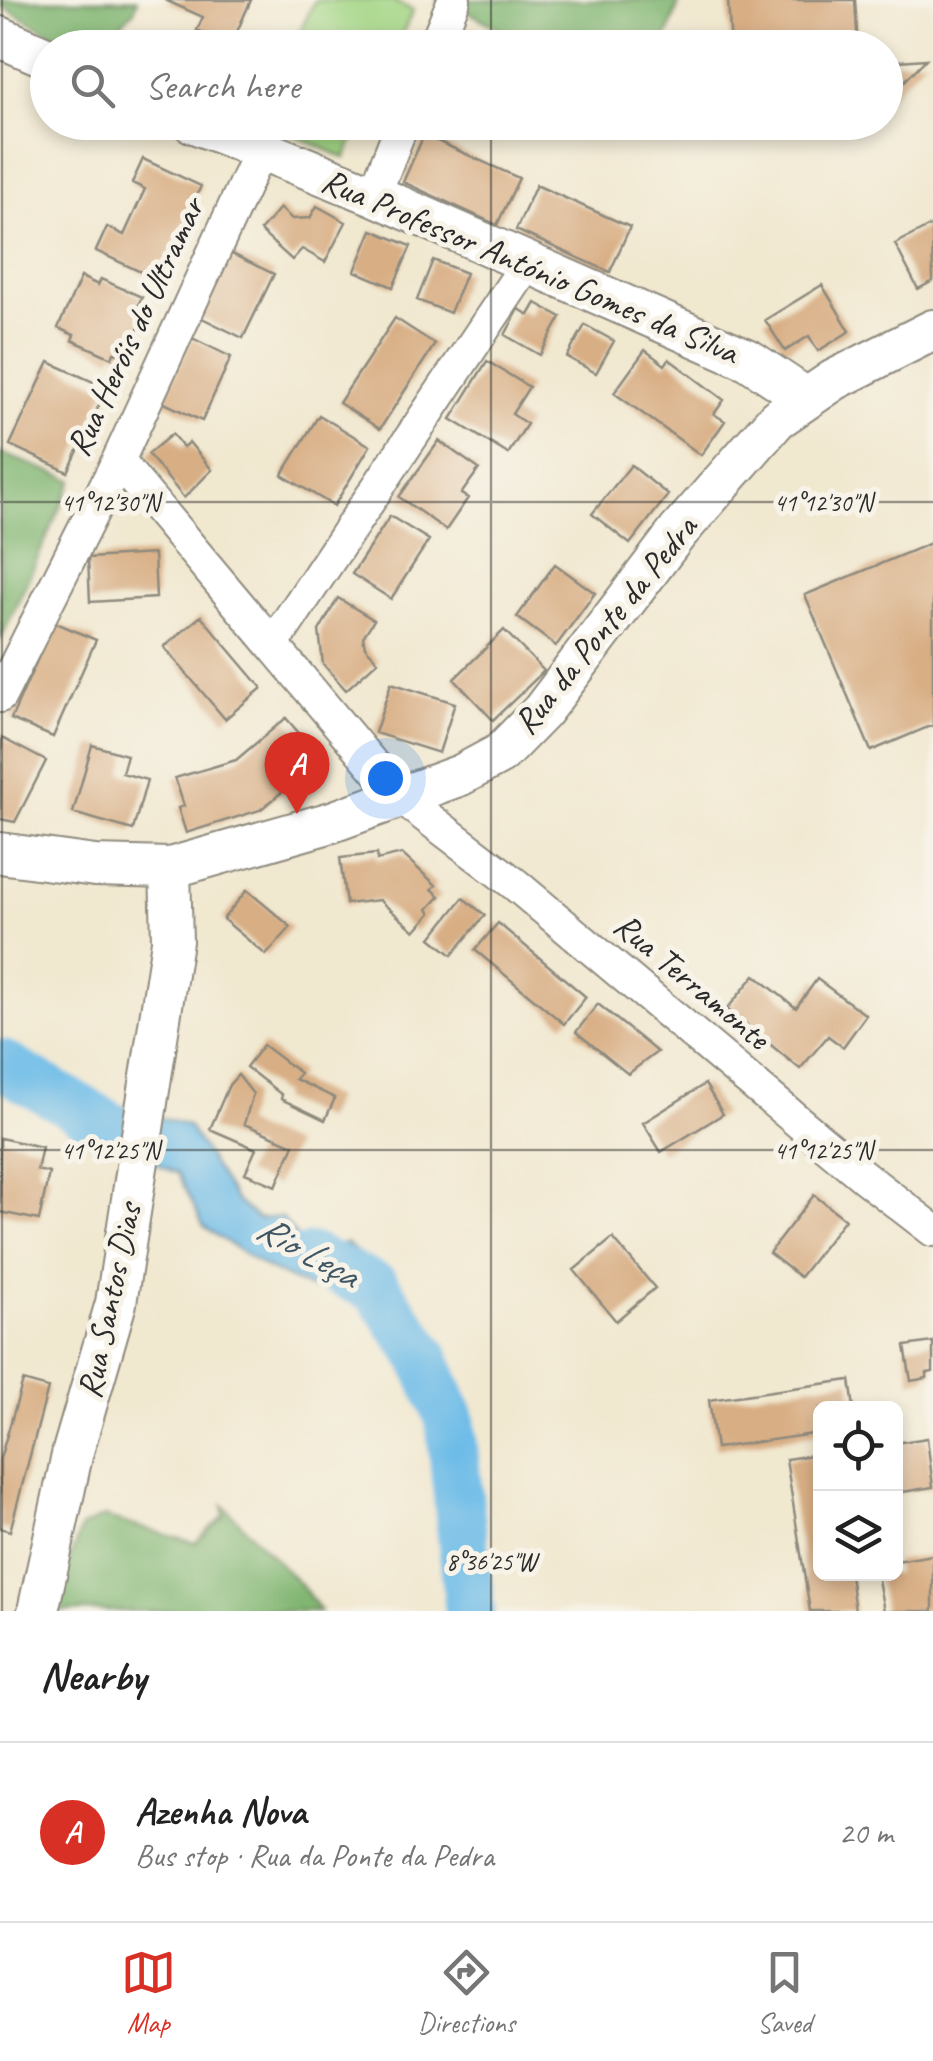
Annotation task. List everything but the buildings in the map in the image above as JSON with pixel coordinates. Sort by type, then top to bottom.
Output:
[{"type":"street","points":[[442,30],[454,0]]},
{"type":"street","points":[[0,37],[30,50]]},
{"type":"street","name":"Rua Professor António Gomes da Silva","points":[[233,140],[374,195],[749,360],[806,398]]},
{"type":"street","points":[[374,195],[396,140]]},
{"type":"street","name":"Rua Heróis do Ultramar","points":[[0,696],[118,461],[260,152]]},
{"type":"street","points":[[272,644],[526,264]]},
{"type":"street","name":"Rua da Ponte da Pedra","points":[[0,852],[95,866],[170,868],[332,822],[461,776],[500,754],[542,711],[678,532],[776,419],[806,398],[933,330]]},
{"type":"street","name":"Rua Terramonte","points":[[118,461],[399,796],[516,885],[862,1176],[933,1230]]},
{"type":"street","name":"Rua Santos Dias","points":[[38,1611],[73,1451],[116,1303],[172,941],[170,868]]},
{"type":"green space","points":[[0,0],[137,0],[134,11],[115,30],[45,30],[0,5]]},
{"type":"green space","points":[[315,0],[391,0],[413,10],[404,30],[301,30]]},
{"type":"green space","points":[[435,0],[680,0],[669,30],[502,30]]},
{"type":"green space","points":[[305,140],[353,140],[345,158]]},
{"type":"green space","points":[[0,453],[73,480],[0,641]]},
{"type":"green space","points":[[223,1505],[306,1591],[320,1611],[49,1611],[82,1527],[104,1517],[195,1543],[224,1516]]},
{"type":"water","points":[[50,1080],[188,1126],[236,1201],[258,1219],[281,1217],[308,1251],[346,1243],[378,1270],[369,1291],[336,1277],[332,1283],[310,1288],[264,1267],[204,1227],[178,1174],[43,1109]]},
{"type":"waterway","name":"Rio Leça","points":[[0,1064],[105,1123]]},
{"type":"waterway","name":"Rio Leça","points":[[312,1258],[376,1288],[424,1357],[450,1419],[470,1611]]},
{"type":"place","name":"Azenha Nova","points":[[297,814]]}]
